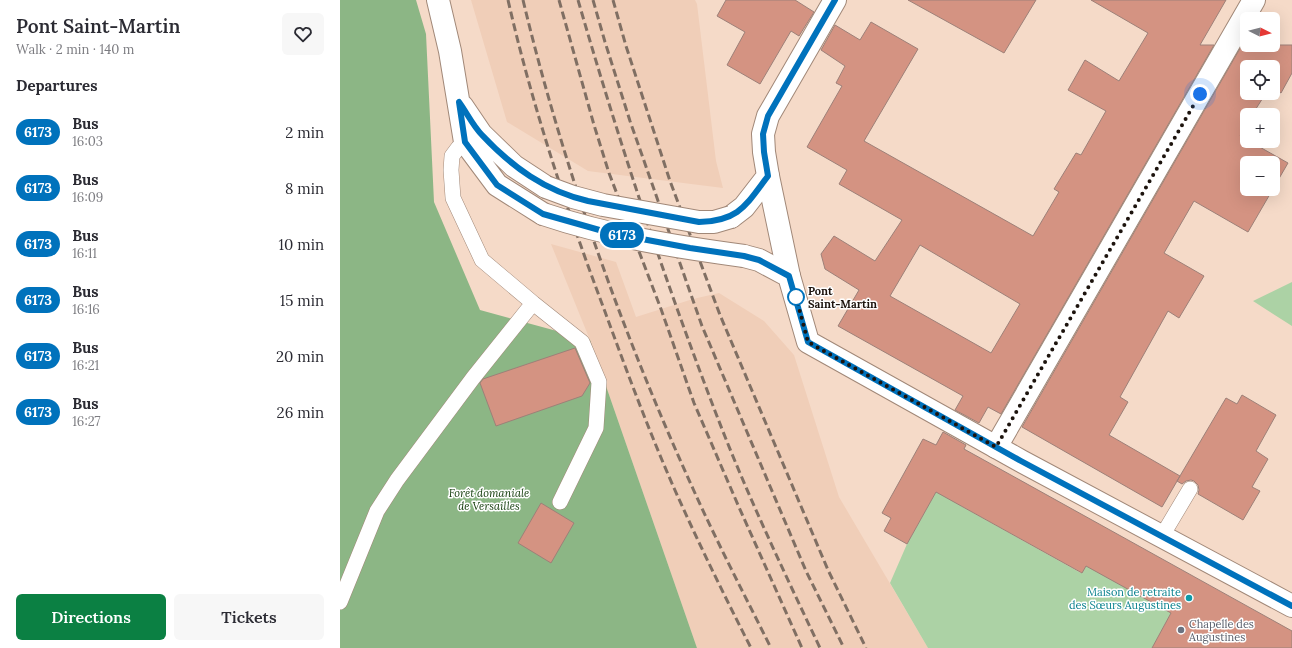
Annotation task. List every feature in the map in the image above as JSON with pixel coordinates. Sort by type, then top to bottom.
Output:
[{"type":"street","points":[[438,0],[450,51],[459,102],[473,138],[497,185],[543,214],[610,233],[697,250],[744,256],[759,260],[789,276]]},
{"type":"street","points":[[835,0],[768,116],[763,134],[768,176],[782,244],[789,276],[808,342],[996,447],[1292,606]]},
{"type":"street","points":[[996,447],[1254,0]]},
{"type":"street","points":[[473,138],[546,187],[573,198],[699,222],[714,222],[731,217],[744,207],[768,176]]},
{"type":"lane","points":[[473,138],[458,148],[452,156],[451,170],[453,198],[482,260],[582,342],[599,382],[596,428],[560,502]]},
{"type":"lane","points":[[340,602],[377,511],[397,480],[472,378],[533,303]]},
{"type":"lane","points":[[1162,536],[1190,489]]},
{"type":"shaded area","points":[[471,0],[695,0],[697,4],[716,161],[723,188],[588,171],[507,122]]},
{"type":"shaded area","points":[[551,244],[616,262],[636,317],[693,299],[719,293],[764,321],[794,355],[839,497],[928,648],[697,648],[590,340]]},
{"type":"green space","name":"Forêt domaniale de Versailles","points":[[340,0],[416,0],[426,34],[434,202],[480,310],[590,340],[697,648],[340,648]]},
{"type":"green space","points":[[1292,282],[1292,326],[1253,301]]},
{"type":"green space","points":[[952,463],[961,506],[1081,573],[1097,547],[1171,613],[1152,648],[928,648],[890,583],[907,544]]},
{"type":"building","points":[[726,0],[795,0],[814,12],[799,36],[791,31],[760,84],[727,65],[745,32],[717,16]]},
{"type":"building","points":[[908,0],[1036,0],[1004,53]]},
{"type":"building","points":[[1091,0],[1226,0],[1200,45],[1214,45],[1001,414],[988,407],[979,423],[955,410],[963,396],[838,326],[859,290],[825,269],[821,254],[834,236],[875,261],[902,220],[839,184],[847,170],[807,147],[842,86],[836,83],[845,66],[821,50],[835,25],[860,40],[871,22],[918,49],[864,141],[1033,236],[1059,192],[1054,189],[1076,153],[1081,155],[1106,111],[1068,90],[1085,60],[1119,81],[1148,33]],"holes":[[[920,245],[1020,304],[991,353],[890,296]]]},
{"type":"building","points":[[1280,45],[1292,45],[1292,73],[1281,93],[1280,60],[1240,60],[1240,100],[1262,100],[1256,108],[1240,108],[1240,148],[1261,148],[1276,156],[1240,156],[1240,196],[1269,196],[1248,232],[1194,201],[1164,253],[1204,276],[1179,318],[1168,311],[1120,397],[1128,402],[1109,435],[1180,476],[1162,507],[1022,427],[1240,48],[1240,52],[1280,52]]},
{"type":"building","points":[[1280,158],[1288,163],[1280,177]]},
{"type":"building","points":[[575,348],[590,383],[582,396],[496,426],[480,383],[483,379]]},
{"type":"building","points":[[1242,395],[1276,415],[1256,451],[1268,459],[1252,487],[1260,491],[1243,520],[1198,494],[1198,485],[1194,481],[1186,481],[1182,484],[1177,481],[1226,398],[1237,404]]},
{"type":"building","points":[[943,432],[966,445],[964,449],[1292,631],[1292,648],[1152,648],[1171,613],[1086,566],[1082,573],[936,492],[907,544],[884,531],[891,518],[882,513],[923,439],[936,445]]},
{"type":"building","points":[[541,503],[574,523],[551,563],[518,543]]},
{"type":"railway","points":[[508,0],[517,39],[563,195],[629,376],[655,444],[674,488],[711,568],[751,648]]},
{"type":"railway","points":[[523,0],[539,63],[576,188],[619,311],[643,372],[694,491],[771,648]]},
{"type":"railway","points":[[559,0],[609,173],[661,309],[694,403],[802,648]]},
{"type":"railway","points":[[578,0],[610,108],[682,323],[722,429],[745,484],[820,648]]},
{"type":"railway","points":[[593,0],[630,121],[702,326],[806,571],[844,648]]},
{"type":"railway","points":[[613,0],[626,46],[670,181],[720,315],[828,570],[866,648]]},
{"type":"bus line","name":"6173","points":[[835,0],[768,116],[763,134],[765,163],[768,176],[744,207],[731,217],[714,222],[699,222],[603,205],[573,198],[546,187],[514,166],[481,134],[459,102],[465,142],[497,185],[543,214],[580,226],[610,233],[663,244],[744,256],[759,260],[789,276],[808,342],[1021,461],[1292,606]]},
{"type":"place","name":"Pont Saint-Martin","points":[[796,297]]},
{"type":"place","name":"Maison de retraite des Sœurs Augustines","points":[[1189,598]]},
{"type":"place","name":"Chapelle des Augustines","points":[[1181,630]]},
{"type":"route","points":[[796,297],[808,342],[996,447],[1200,94]]}]
